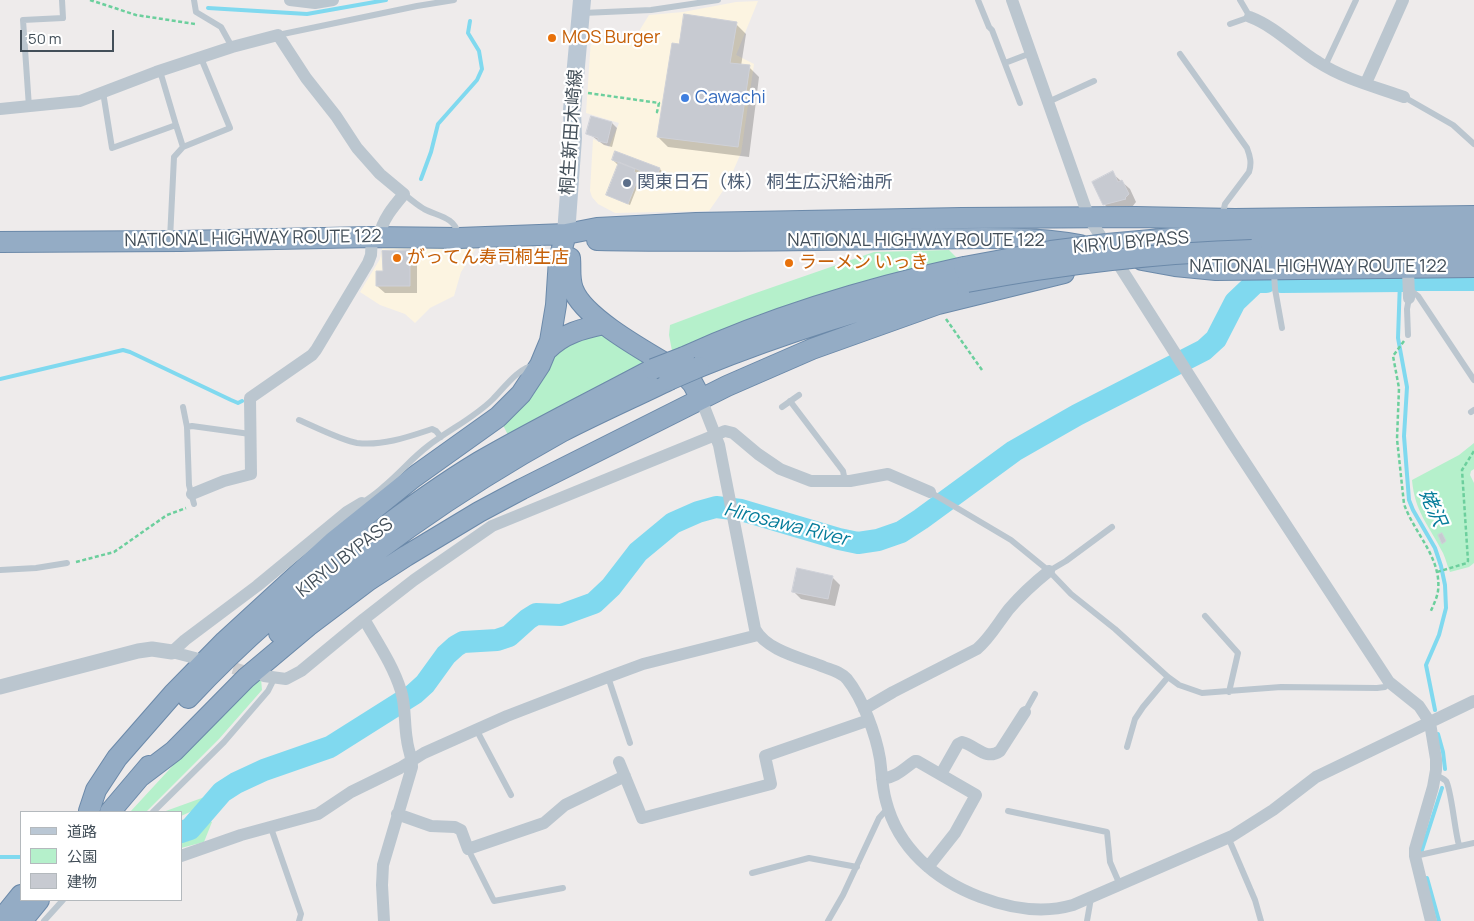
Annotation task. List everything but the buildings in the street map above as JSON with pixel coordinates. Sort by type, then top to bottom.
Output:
[{"type":"highway","name":"NATIONAL HIGHWAY ROUTE 122","points":[[0,242],[376,237],[459,238],[566,234],[597,228],[696,223],[984,218],[1222,219],[1474,216]]},
{"type":"highway","points":[[141,776],[174,751],[246,678],[277,651],[369,580],[479,512],[702,399],[812,349],[938,304],[1098,265],[1107,258],[1111,251],[1095,238],[1081,231],[1041,225],[996,224],[984,218]]},
{"type":"highway","name":"KIRYU BYPASS","points":[[1251,242],[1474,231]]},
{"type":"highway","name":"NATIONAL HIGHWAY ROUTE 122","points":[[566,234],[589,240],[688,242],[973,238],[1047,240],[1111,251],[1140,260],[1216,270],[1474,267]]},
{"type":"highway","points":[[566,234],[573,290],[584,307],[604,324],[685,375],[702,399]]},
{"type":"highway","points":[[544,357],[556,305],[559,259],[566,234]]},
{"type":"highway","name":"KIRYU BYPASS","points":[[90,811],[129,764],[199,687],[280,610],[397,517],[477,464],[552,421],[692,362],[714,343],[801,310],[888,285],[965,274],[1051,251],[1184,237],[1251,242],[1474,247]]},
{"type":"highway","points":[[89,811],[96,790],[117,758],[192,673],[365,508],[414,477],[506,410],[526,388],[544,357],[558,339],[574,331],[604,324]]},
{"type":"highway","name":"KIRYU BYPASS","points":[[111,811],[210,699],[252,658],[328,590],[406,530],[483,479],[661,375]]},
{"type":"highway","points":[[6,918],[20,897]]},
{"type":"highway","points":[[6,918],[37,901]]},
{"type":"main road","name":"桐生新田木崎線","points":[[566,234],[573,138],[572,110],[582,7]]},
{"type":"street","points":[[290,0],[315,3],[333,0]]},
{"type":"street","points":[[1012,0],[1089,218],[1231,441],[1389,682],[1419,706],[1430,723],[1436,759],[1436,776],[1415,849],[1415,856],[1431,921]]},
{"type":"street","points":[[1366,83],[1403,0]]},
{"type":"street","points":[[1250,17],[1277,32],[1325,66],[1404,97]]},
{"type":"street","points":[[0,110],[80,101],[160,71],[232,47],[278,35],[306,78],[336,116],[357,148],[380,174],[404,194],[390,210],[376,237],[368,263],[316,350],[312,355],[250,398],[251,474],[224,482],[193,499]]},
{"type":"street","points":[[1408,268],[1409,293]]},
{"type":"street","points":[[702,399],[716,435],[731,500],[754,624],[758,635],[780,650],[842,675],[848,680],[866,715],[877,743],[888,808],[905,845],[917,858],[946,880],[987,900],[1058,915],[1091,897],[1228,838],[1273,810],[1316,777],[1474,701]]},
{"type":"street","points":[[269,678],[286,679],[301,671],[414,580],[492,526],[725,431],[730,431],[771,464],[811,481],[845,481],[888,474],[933,495]]},
{"type":"street","points":[[172,652],[340,518],[365,508]]},
{"type":"street","points":[[619,762],[642,818],[771,784],[765,756],[866,715],[893,692],[976,649],[984,643],[1020,597],[1049,571]]},
{"type":"street","points":[[364,619],[390,665],[401,691],[405,711],[407,740],[412,759],[410,772],[383,865],[384,921]]},
{"type":"street","points":[[182,856],[241,835],[318,814],[351,792],[400,768],[412,759],[507,716],[608,677],[643,664],[758,635]]},
{"type":"street","points":[[0,687],[138,651],[152,649],[195,658]]},
{"type":"street","points":[[940,774],[958,744],[962,742],[989,756],[994,756],[1000,751],[1025,712]]},
{"type":"street","points":[[882,779],[891,778],[899,774],[915,761],[976,795],[954,833],[928,867]]},
{"type":"street","points":[[397,814],[431,826],[455,827],[461,830],[468,849],[544,823],[565,805],[625,776]]},
{"type":"lane","points":[[29,107],[22,20],[63,18],[62,0]]},
{"type":"lane","points":[[194,0],[196,12],[220,27],[232,47]]},
{"type":"lane","points":[[278,35],[416,6],[454,0]]},
{"type":"lane","points":[[582,7],[651,10],[718,0]]},
{"type":"lane","points":[[978,0],[1020,103]]},
{"type":"lane","points":[[1230,24],[1250,17],[1240,0]]},
{"type":"lane","points":[[1325,66],[1356,0]]},
{"type":"lane","points":[[1005,63],[1030,54]]},
{"type":"lane","points":[[1180,54],[1250,156],[1251,166],[1249,172],[1225,204],[1222,219]]},
{"type":"lane","points":[[170,241],[174,157],[183,147],[230,128],[201,58]]},
{"type":"lane","points":[[160,71],[183,147]]},
{"type":"lane","points":[[1048,102],[1094,81]]},
{"type":"lane","points":[[103,92],[112,148],[176,124]]},
{"type":"lane","points":[[1404,97],[1453,126],[1474,144]]},
{"type":"lane","points":[[404,194],[426,210],[454,223],[458,230],[459,238]]},
{"type":"lane","points":[[1274,269],[1275,289],[1282,328]]},
{"type":"lane","points":[[1407,338],[1409,293],[1418,296],[1474,380]]},
{"type":"lane","points":[[365,508],[383,487],[421,452],[465,422],[488,404],[521,371],[544,357]]},
{"type":"lane","points":[[782,408],[799,395]]},
{"type":"lane","points":[[790,401],[843,471],[845,481]]},
{"type":"lane","points":[[183,407],[187,427],[189,485],[193,499]]},
{"type":"lane","points":[[299,420],[355,443],[381,443],[432,429],[441,437]]},
{"type":"lane","points":[[187,427],[192,426],[250,434]]},
{"type":"lane","points":[[933,495],[998,531],[1049,571],[1072,594],[1115,628],[1179,685],[1202,693],[1281,687],[1377,688],[1385,686],[1389,682]]},
{"type":"lane","points":[[1049,571],[1066,561],[1112,527]]},
{"type":"lane","points":[[0,570],[36,568],[67,563]]},
{"type":"lane","points":[[1205,616],[1238,653],[1229,692]]},
{"type":"lane","points":[[608,677],[630,743]]},
{"type":"lane","points":[[1127,747],[1135,719],[1168,677]]},
{"type":"lane","points":[[153,811],[224,742],[268,691],[269,678]]},
{"type":"lane","points":[[1025,712],[1035,694]]},
{"type":"lane","points":[[476,729],[511,795]]},
{"type":"lane","points":[[1436,776],[1442,778],[1449,786],[1455,831],[1459,845]]},
{"type":"lane","points":[[828,921],[857,867],[879,818],[888,808]]},
{"type":"lane","points":[[1008,811],[1107,832],[1110,862],[1120,885]]},
{"type":"lane","points":[[271,828],[301,914],[299,921]]},
{"type":"lane","points":[[1228,838],[1256,900],[1261,921]]},
{"type":"lane","points":[[1415,856],[1474,842]]},
{"type":"lane","points":[[468,849],[494,901],[563,888]]},
{"type":"lane","points":[[752,873],[809,858],[857,867]]},
{"type":"lane","points":[[1088,921],[1091,897]]},
{"type":"lane","points":[[44,921],[62,901]]},
{"type":"path","points":[[90,0],[136,15],[220,27]]},
{"type":"path","points":[[584,92],[659,103],[658,112],[660,113]]},
{"type":"path","points":[[938,304],[942,313],[982,370]]},
{"type":"path","points":[[1407,338],[1393,356],[1400,397],[1397,439],[1404,504],[1429,550],[1438,572],[1438,592],[1430,613]]},
{"type":"path","points":[[1438,572],[1449,570],[1468,561],[1462,470],[1474,451]]},
{"type":"path","points":[[67,563],[114,552],[193,499]]},
{"type":"shaded area","points":[[758,1],[736,55],[754,64],[741,153],[727,185],[709,211],[615,213],[598,204],[590,191],[593,139],[609,147],[619,123],[586,113],[591,39],[633,41],[649,15],[683,12],[736,2]]},
{"type":"shaded area","points":[[478,245],[461,272],[454,296],[430,308],[415,323],[405,314],[380,305],[360,292],[380,259],[382,248]]},
{"type":"green space","points":[[949,250],[960,261],[672,351],[669,335],[670,325],[750,295],[874,252]]},
{"type":"green space","points":[[599,334],[607,336],[647,362],[508,435],[501,421],[559,346]]},
{"type":"green space","points":[[1474,443],[1474,469],[1470,475],[1474,483],[1474,563],[1469,567],[1450,572],[1443,553],[1419,510],[1412,480],[1459,455]]},
{"type":"green space","points":[[261,679],[262,690],[219,739],[147,811],[131,811],[227,707]]},
{"type":"green space","points":[[307,760],[182,816],[182,811],[166,811]]},
{"type":"green space","points":[[207,819],[212,822],[204,842],[182,848],[182,837],[202,825]]},
{"type":"waterway","points":[[208,8],[307,14],[386,0]]},
{"type":"waterway","points":[[421,179],[431,152],[438,124],[477,80],[482,69],[479,51],[468,33],[470,21]]},
{"type":"waterway","name":"Hirosawa River","points":[[1415,280],[1474,280]]},
{"type":"waterway","name":"姥沢","points":[[1400,281],[1398,338],[1407,387],[1404,436],[1409,500],[1435,548],[1445,585],[1446,608],[1439,635],[1426,665],[1435,710]]},
{"type":"waterway","name":"Hirosawa River","points":[[1281,282],[1404,281]]},
{"type":"waterway","name":"Hirosawa River","points":[[182,832],[190,829],[222,792],[236,783],[264,770],[330,747],[414,694],[425,684],[446,655],[463,642],[497,640],[509,636],[536,614],[561,615],[594,603],[611,587],[638,552],[673,523],[698,512],[716,507],[741,510],[858,543],[878,540],[901,532],[1014,451],[1077,415],[1204,350],[1216,339],[1235,302],[1256,282],[1266,282]]},
{"type":"waterway","points":[[0,379],[123,350],[231,400],[238,403],[242,401]]},
{"type":"waterway","name":"姥沢","points":[[1438,734],[1445,769]]},
{"type":"waterway","name":"姥沢","points":[[1422,850],[1442,788]]},
{"type":"waterway","name":"Hirosawa River","points":[[0,857],[20,857]]},
{"type":"waterway","name":"姥沢","points":[[1427,878],[1439,921]]},
{"type":"tunnel","points":[[216,663],[257,675]]},
{"type":"place","name":"MOS Burger","points":[[552,38]]},
{"type":"place","name":"Cawachi","points":[[685,98]]},
{"type":"place","name":"関東日石（株） 桐生広沢給油所","points":[[627,183]]},
{"type":"place","name":"がってん寿司桐生店","points":[[397,258]]},
{"type":"place","name":"ラーメン いっき","points":[[789,263]]}]
